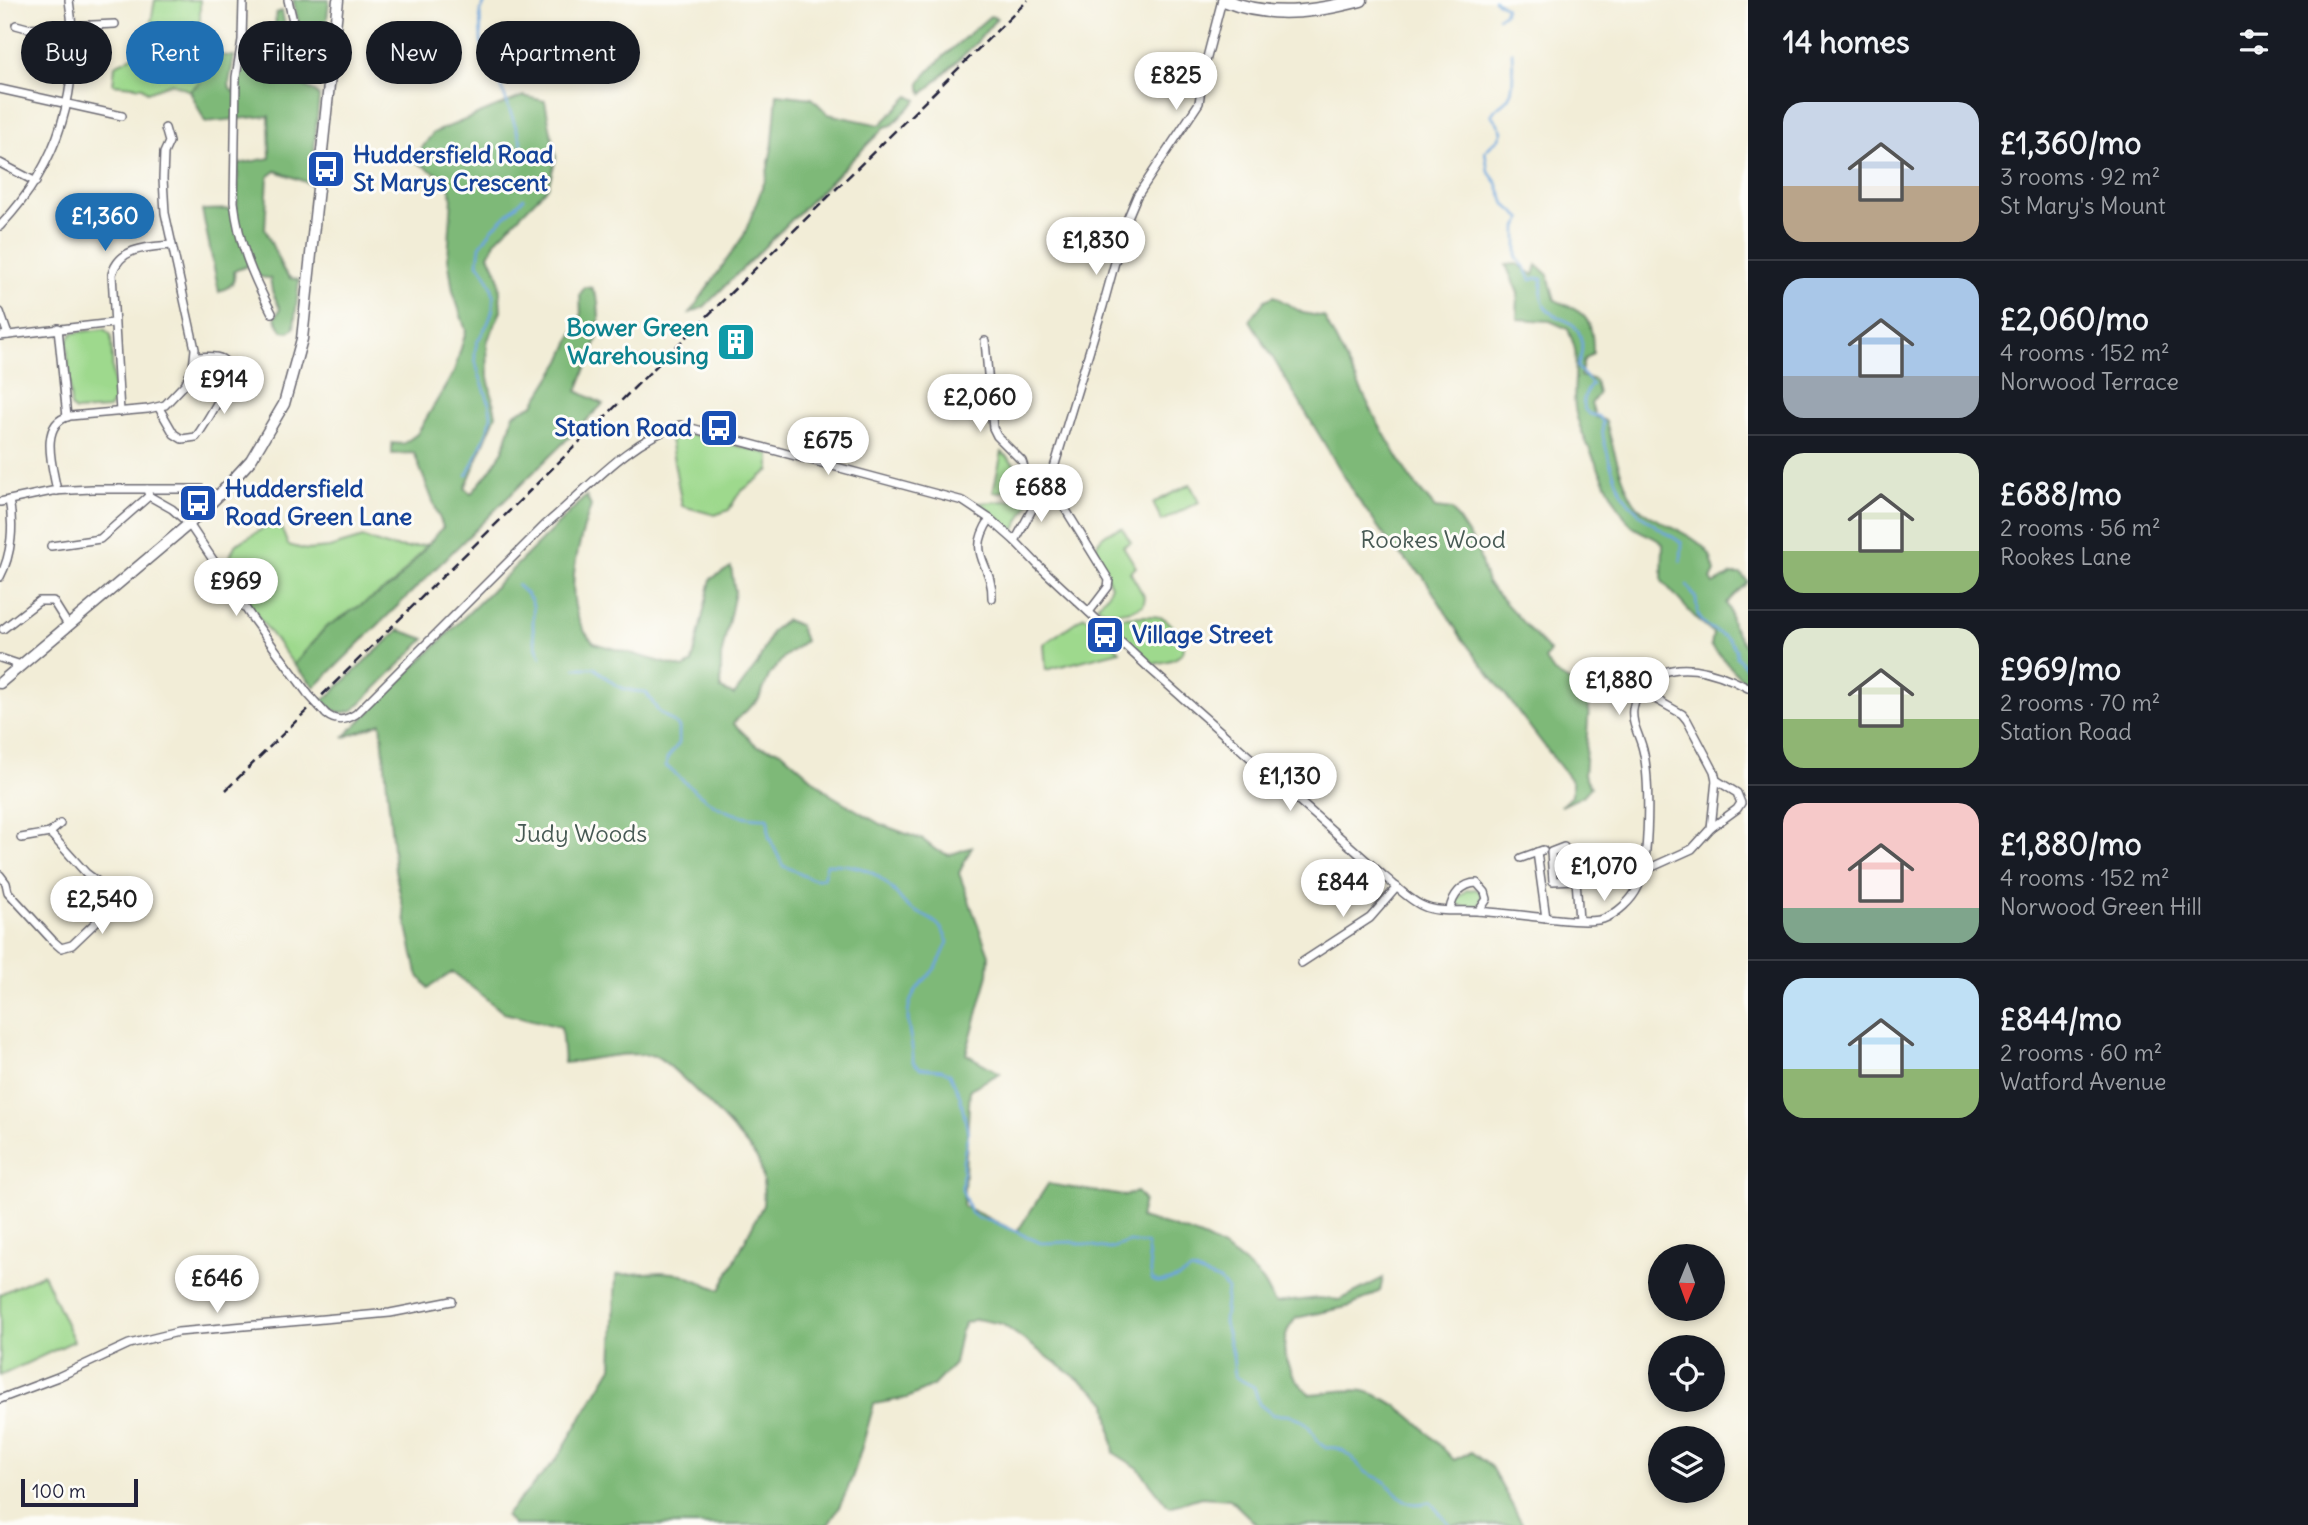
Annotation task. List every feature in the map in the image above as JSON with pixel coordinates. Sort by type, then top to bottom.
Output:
[{"type":"highway","points":[[1223,0],[1253,10],[1273,13],[1328,8],[1361,0]]},
{"type":"main road","points":[[336,21],[338,0]]},
{"type":"main road","points":[[0,683],[189,524],[219,495],[251,460],[284,404],[302,339],[329,84]]},
{"type":"street","points":[[69,0],[73,21]]},
{"type":"street","points":[[243,0],[242,40],[235,100],[234,202],[236,222],[250,270],[272,313]]},
{"type":"street","points":[[288,0],[293,21]]},
{"type":"street","points":[[1015,541],[1053,471],[1126,222],[1137,196],[1199,103],[1223,0]]},
{"type":"street","points":[[16,25],[21,26]]},
{"type":"street","points":[[0,226],[36,182],[47,163],[67,104],[70,84]]},
{"type":"street","points":[[0,89],[122,116]]},
{"type":"street","points":[[57,491],[51,431],[57,422],[67,417],[159,408],[182,389],[193,368],[195,357],[192,334],[171,245],[163,191],[164,153],[169,142],[164,128]]},
{"type":"street","points":[[0,163],[36,182]]},
{"type":"street","points":[[120,412],[113,323],[112,274],[115,263],[132,251],[171,245]]},
{"type":"street","points":[[0,312],[4,335],[113,323]]},
{"type":"street","points":[[58,328],[67,417]]},
{"type":"street","points":[[985,341],[993,428],[997,436],[1022,461],[1031,489],[1039,494]]},
{"type":"street","points":[[159,408],[174,434],[182,439],[196,437],[204,426],[229,377],[229,367],[226,361],[218,357],[195,357]]},
{"type":"street","points":[[148,493],[189,524],[252,618],[308,694],[331,718],[343,720],[356,714],[546,524],[606,469],[661,430],[680,425],[963,500],[1015,541],[1285,790],[1397,887],[1424,907],[1435,910],[1602,920],[1624,905],[1633,897],[1644,868],[1647,778],[1643,750],[1633,718],[1633,707],[1641,691],[1657,675],[1686,669],[1712,672],[1748,688]]},
{"type":"street","points":[[1048,481],[1109,580],[1108,587],[1089,612]]},
{"type":"street","points":[[0,502],[57,491],[148,493],[201,489],[219,495]]},
{"type":"street","points":[[51,545],[100,539],[148,493]]},
{"type":"street","points":[[0,577],[8,556],[11,531],[9,500]]},
{"type":"street","points":[[989,519],[981,533],[978,553],[992,584],[992,598]]},
{"type":"street","points":[[3,629],[39,601],[53,601],[68,625]]},
{"type":"street","points":[[0,658],[21,665]]},
{"type":"street","points":[[1641,691],[1682,714],[1714,771],[1716,780],[1711,828]]},
{"type":"street","points":[[1644,868],[1692,849],[1711,828],[1737,809],[1741,803],[1737,793],[1716,780]]},
{"type":"street","points":[[21,838],[50,833],[60,824]]},
{"type":"street","points":[[0,875],[8,892],[53,941],[61,948],[72,945],[117,902],[118,897],[86,873],[50,833]]},
{"type":"street","points":[[1564,847],[1551,852],[1553,881],[1576,880],[1579,920]]},
{"type":"street","points":[[1521,858],[1540,851],[1545,918]]},
{"type":"street","points":[[1450,910],[1451,900],[1461,889],[1470,883],[1477,883],[1487,899],[1479,911]]},
{"type":"street","points":[[1301,963],[1370,918],[1397,887]]},
{"type":"street","points":[[0,1399],[51,1380],[129,1343],[178,1332],[390,1313],[452,1301]]},
{"type":"green space","points":[[155,0],[200,0],[200,21],[151,21]]},
{"type":"green space","points":[[293,0],[329,0],[327,21],[298,21]]},
{"type":"green space","points":[[282,11],[284,21],[276,21],[276,13]]},
{"type":"green space","points":[[990,16],[997,18],[977,42],[923,94],[920,84],[923,78]]},
{"type":"green space","points":[[224,56],[234,56],[229,83],[234,92],[238,75],[238,84],[303,84],[319,97],[311,184],[276,171],[268,177],[265,229],[283,270],[290,278],[299,280],[294,328],[289,332],[282,331],[275,318],[280,309],[270,278],[257,275],[250,265],[234,271],[233,282],[219,292],[202,210],[237,209],[238,164],[270,158],[269,116],[205,122],[190,91],[198,84],[224,84]]},
{"type":"green space","points":[[126,60],[126,84],[169,84],[147,92],[143,87],[113,84],[115,65]]},
{"type":"green space","points":[[174,84],[198,84],[190,91]]},
{"type":"green space","points":[[777,94],[812,98],[828,114],[880,125],[909,96],[917,100],[892,125],[885,127],[704,307],[690,313],[744,235],[766,178],[773,142]]},
{"type":"green space","points":[[523,96],[545,101],[556,158],[548,187],[496,240],[489,255],[499,277],[501,311],[487,342],[488,377],[496,415],[465,488],[471,494],[488,473],[503,451],[514,414],[534,404],[561,361],[581,316],[580,294],[585,287],[592,288],[598,301],[600,332],[577,391],[603,404],[315,687],[294,665],[325,628],[394,584],[443,527],[414,453],[392,454],[392,443],[403,444],[417,434],[454,372],[466,331],[453,291],[448,258],[452,197],[447,180],[413,160],[433,133]]},
{"type":"green space","points":[[1517,264],[1534,275],[1537,265],[1548,275],[1555,300],[1581,313],[1589,324],[1593,353],[1584,360],[1580,376],[1595,380],[1598,394],[1591,404],[1596,417],[1606,421],[1619,466],[1638,507],[1686,534],[1703,547],[1710,555],[1715,571],[1711,579],[1714,584],[1732,574],[1741,574],[1748,582],[1726,603],[1732,625],[1748,651],[1748,686],[1711,646],[1713,633],[1692,615],[1662,581],[1663,544],[1631,525],[1617,504],[1576,414],[1575,350],[1568,329],[1550,321],[1517,319],[1518,293],[1506,265]]},
{"type":"green space","name":"Rookes Wood","points":[[1274,296],[1303,313],[1324,317],[1379,425],[1410,478],[1435,508],[1452,510],[1477,548],[1487,583],[1550,652],[1545,659],[1554,672],[1590,694],[1584,775],[1591,787],[1583,796],[1561,806],[1572,795],[1572,782],[1461,637],[1423,576],[1393,548],[1356,496],[1250,320],[1265,300]]},
{"type":"green space","points":[[104,329],[111,335],[114,401],[109,409],[75,411],[71,407],[67,342],[72,333]]},
{"type":"green space","points":[[678,431],[770,454],[770,470],[739,493],[729,510],[715,515],[682,506],[669,434]]},
{"type":"green space","points":[[1002,452],[1023,473],[1023,483],[1014,491],[993,492]]},
{"type":"green space","points":[[1190,484],[1199,502],[1162,521],[1153,503]]},
{"type":"green space","name":"Judy Woods","points":[[586,496],[591,506],[576,558],[574,595],[576,613],[583,629],[594,643],[683,668],[692,663],[711,579],[731,567],[735,592],[721,657],[721,689],[734,695],[758,663],[772,631],[786,620],[799,625],[805,641],[784,657],[769,676],[759,699],[733,723],[757,746],[781,751],[831,795],[880,824],[923,840],[936,850],[949,855],[972,847],[959,873],[989,955],[988,975],[966,1054],[1000,1073],[970,1089],[963,1206],[1017,1232],[1048,1184],[1124,1196],[1137,1192],[1144,1200],[1140,1218],[1174,1227],[1220,1246],[1261,1279],[1275,1303],[1318,1298],[1340,1300],[1383,1278],[1380,1291],[1351,1306],[1296,1318],[1288,1329],[1284,1350],[1293,1374],[1310,1394],[1351,1390],[1377,1395],[1414,1419],[1454,1460],[1471,1452],[1491,1467],[1523,1525],[1257,1525],[1230,1499],[1201,1497],[1169,1507],[1138,1468],[1114,1453],[1107,1403],[1096,1392],[1002,1324],[976,1319],[965,1323],[960,1333],[954,1364],[933,1386],[907,1398],[874,1404],[850,1482],[828,1525],[513,1525],[505,1516],[556,1460],[612,1367],[616,1275],[661,1272],[682,1274],[720,1290],[763,1205],[762,1173],[753,1154],[710,1105],[663,1061],[655,1056],[633,1054],[564,1063],[561,1027],[504,1013],[453,972],[428,988],[417,973],[395,870],[381,723],[343,738]]},
{"type":"green space","points":[[1031,499],[1014,531],[979,503]]},
{"type":"green space","points":[[278,520],[288,545],[307,550],[329,548],[363,538],[387,546],[408,548],[428,544],[394,584],[325,628],[294,665],[251,607],[226,566],[235,545]]},
{"type":"green space","points":[[1122,528],[1131,542],[1123,546],[1136,567],[1130,572],[1145,598],[1143,605],[1114,612],[1097,606],[1107,595],[1111,585],[1095,553],[1104,536]]},
{"type":"green space","points":[[1084,616],[1120,651],[1046,670],[1044,644]]},
{"type":"green space","points":[[1161,617],[1171,624],[1184,646],[1180,655],[1153,664],[1103,618]]},
{"type":"green space","points":[[399,630],[425,639],[354,710],[337,712],[323,701]]},
{"type":"green space","points":[[1476,889],[1482,894],[1480,905],[1468,908],[1456,904],[1456,900],[1467,890]]},
{"type":"green space","points":[[43,1274],[74,1341],[0,1376],[0,1294]]},
{"type":"waterway","points":[[486,0],[480,13],[481,41],[522,144]]},
{"type":"waterway","points":[[1494,0],[1506,7],[1504,14],[1498,17]]},
{"type":"waterway","points":[[1512,52],[1513,83],[1510,95],[1491,115],[1502,131],[1499,138],[1485,151],[1488,171],[1497,183],[1505,204],[1522,219],[1517,227],[1517,258],[1531,280],[1542,279],[1542,300],[1547,310],[1569,322],[1578,331],[1582,349],[1577,367],[1592,384],[1583,404],[1587,412],[1598,416],[1603,422],[1604,441],[1614,476],[1635,510],[1682,543],[1681,561]]},
{"type":"waterway","points":[[467,475],[491,420],[475,357],[477,343],[488,323],[494,299],[491,284],[478,263],[480,246],[493,228],[524,198]]},
{"type":"waterway","points":[[517,585],[530,598],[534,636],[541,657]]},
{"type":"waterway","points":[[1687,585],[1696,599],[1698,615],[1704,624],[1728,639],[1736,649],[1737,657],[1748,670]]},
{"type":"waterway","points":[[575,668],[595,668],[618,686],[646,692],[658,711],[679,727],[679,743],[667,759],[666,766],[724,810],[737,815],[768,818],[769,837],[783,866],[813,879],[823,878],[827,864],[845,865],[870,872],[884,881],[907,906],[933,920],[941,928],[948,942],[936,967],[914,994],[909,1007],[909,1028],[913,1062],[920,1068],[942,1070],[950,1074],[960,1096],[968,1133],[962,1189],[970,1212],[978,1218],[990,1220],[1041,1243],[1073,1242],[1109,1249],[1129,1242],[1147,1244],[1152,1280],[1159,1283],[1178,1278],[1192,1270],[1220,1281],[1227,1289],[1224,1322],[1233,1356],[1235,1377],[1254,1387],[1259,1404],[1273,1415],[1288,1415],[1302,1420],[1323,1446],[1345,1452],[1367,1473],[1383,1480],[1406,1501],[1415,1504],[1430,1502],[1450,1525]]},
{"type":"railway","points":[[226,790],[1028,0]]},
{"type":"place","name":"Huddersfield Road St Marys Crescent","points":[[326,169]]},
{"type":"place","name":"Bower Green Warehousing","points":[[736,342]]},
{"type":"place","name":"Station Road","points":[[719,428]]},
{"type":"place","name":"Huddersfield Road Green Lane","points":[[198,503]]},
{"type":"place","name":"Village Street","points":[[1105,635]]}]
